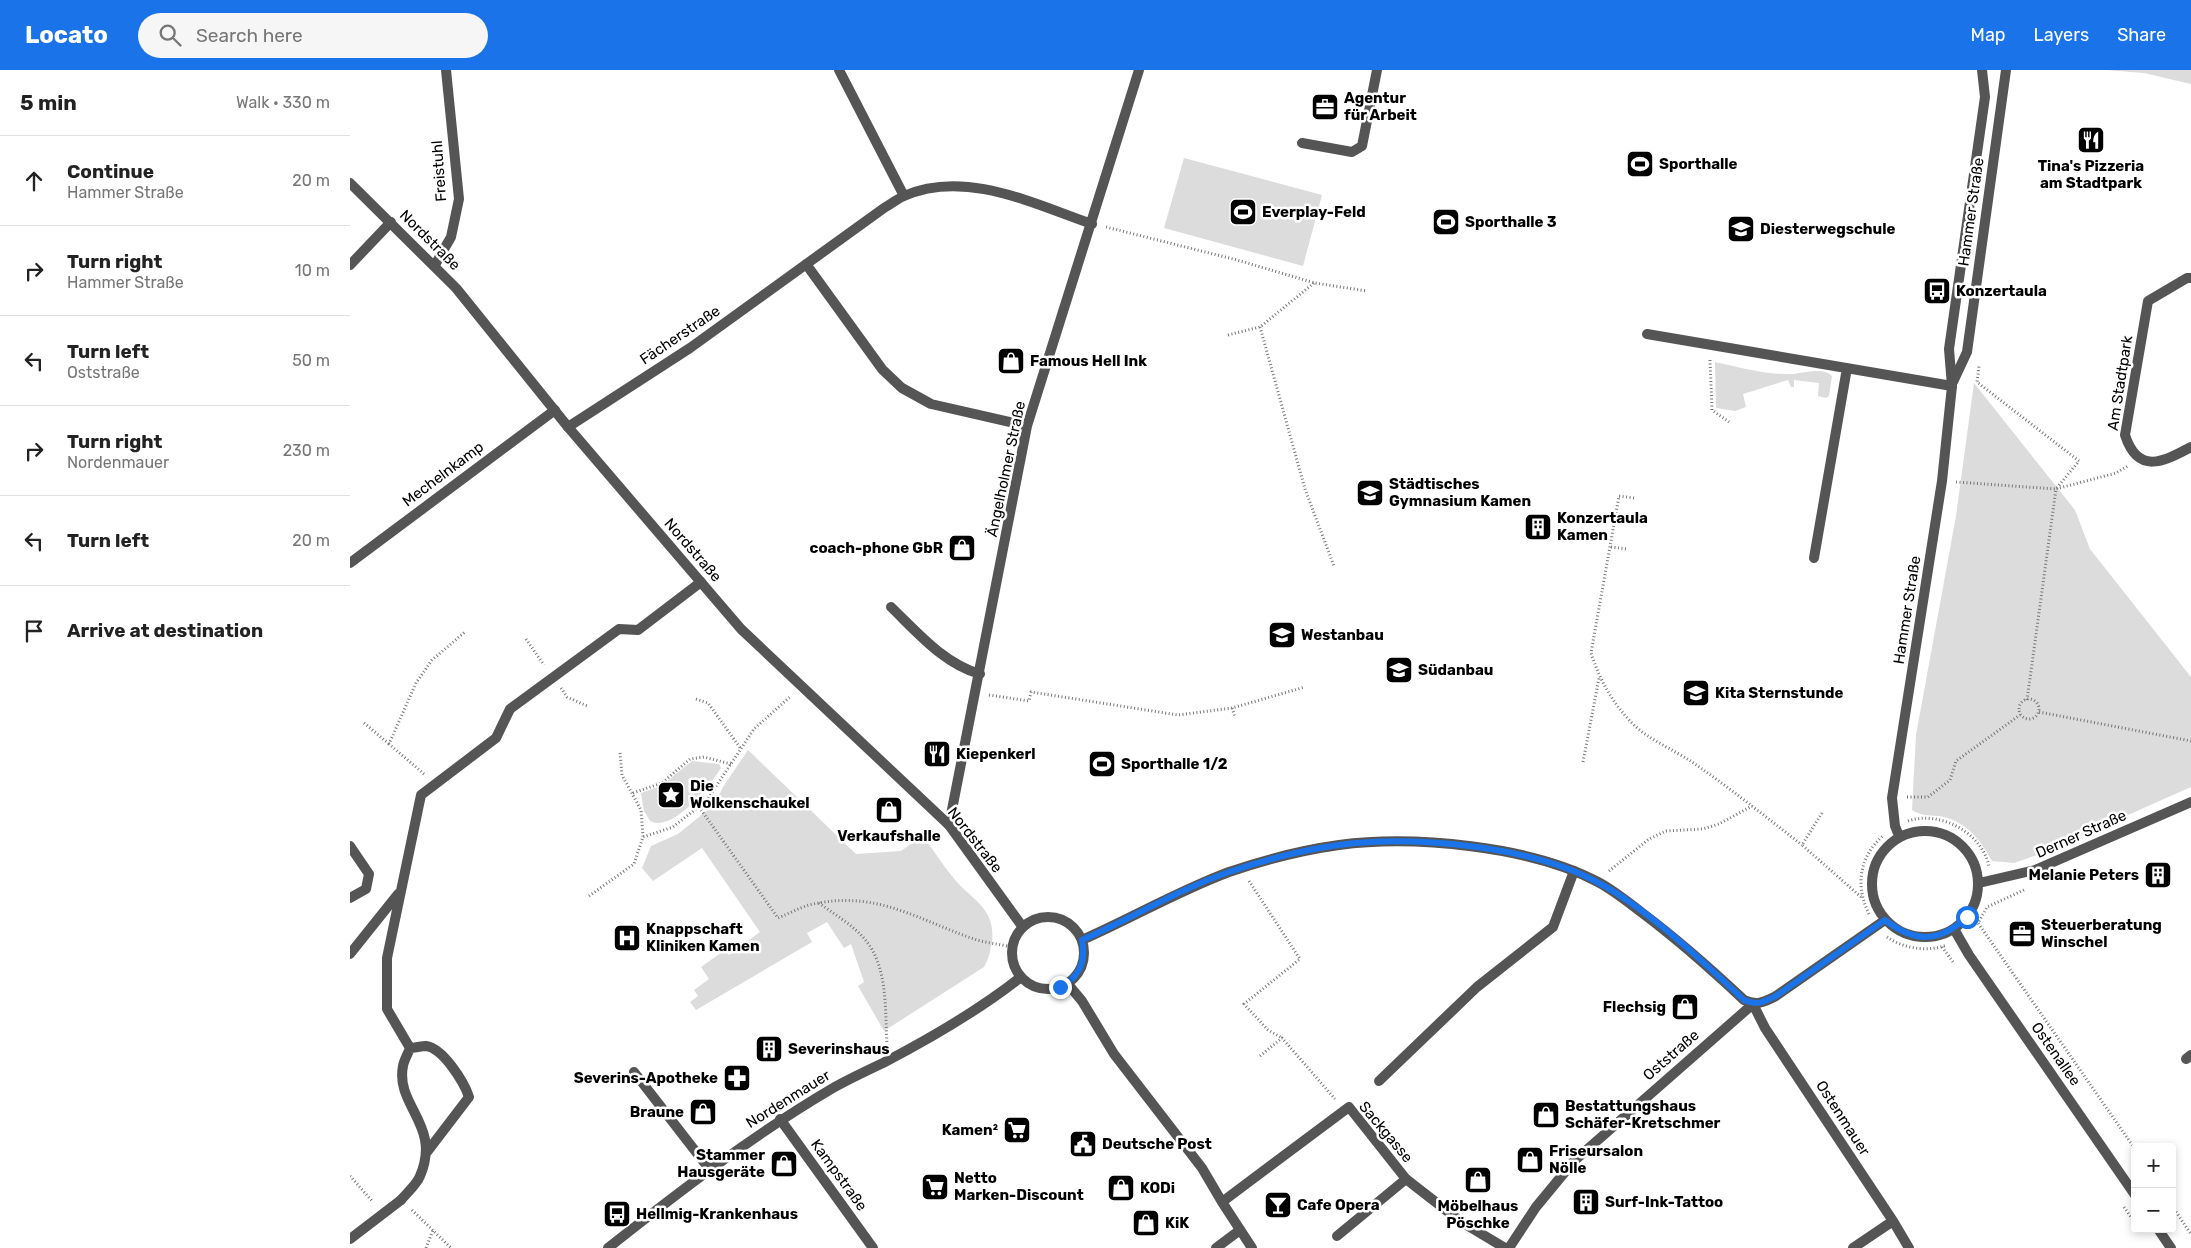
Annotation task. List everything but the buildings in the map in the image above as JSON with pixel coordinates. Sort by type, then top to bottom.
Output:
[{"type":"street","name":"Freistuhl","points":[[435,265],[451,237],[459,198],[446,70]]},
{"type":"street","points":[[839,70],[904,196]]},
{"type":"street","name":"Ängelholmer Straße","points":[[949,825],[1027,426],[1139,70]]},
{"type":"street","points":[[1302,143],[1352,152],[1362,146],[1377,70]]},
{"type":"street","name":"Hammer Straße","points":[[1899,836],[1895,826],[1892,798],[1942,481],[1952,386],[1949,349],[1985,97],[1982,70]]},
{"type":"street","name":"Hammer Straße","points":[[1952,386],[1967,352],[2006,70]]},
{"type":"street","name":"Nordstraße","points":[[350,183],[435,265],[456,288],[568,427],[741,629],[949,825],[1022,926]]},
{"type":"street","name":"Fächerstraße","points":[[568,427],[690,348],[884,208],[904,196],[928,189],[955,186],[995,191],[1092,224]]},
{"type":"street","points":[[350,265],[391,222]]},
{"type":"street","points":[[806,264],[882,368],[902,388],[931,404],[1027,426]]},
{"type":"street","name":"Am Stadtpark","points":[[2139,459],[2128,445],[2125,435],[2148,302],[2187,278],[2191,278]]},
{"type":"street","points":[[1647,334],[1952,386]]},
{"type":"street","points":[[1814,558],[1847,368]]},
{"type":"street","name":"Mechelnkamp","points":[[350,563],[555,410]]},
{"type":"street","points":[[2139,459],[2147,462],[2160,461],[2191,447]]},
{"type":"street","points":[[410,1048],[387,1009],[387,958],[420,795],[496,738],[510,708],[619,630],[638,630],[701,582]]},
{"type":"street","points":[[891,607],[940,653],[964,670],[980,674]]},
{"type":"street","name":"Derner Straße","points":[[1979,883],[1991,882],[2035,870],[2191,802]]},
{"type":"street","points":[[1917,830],[1935,831],[1953,837],[1967,849],[1976,865],[1979,883],[1976,901],[1967,917],[1954,929],[1936,936],[1917,937],[1900,931],[1885,920],[1873,899],[1872,874],[1881,852],[1899,836],[1917,830]]},
{"type":"street","points":[[1082,940],[1190,887],[1241,868],[1339,845],[1400,842],[1482,848],[1524,855],[1574,871],[1598,882],[1653,921],[1744,1000],[1753,1004]]},
{"type":"street","points":[[350,846],[369,874],[366,889],[350,898]]},
{"type":"street","name":"Sackgasse","points":[[1379,1081],[1477,987],[1553,927],[1574,871]]},
{"type":"street","points":[[350,954],[400,892]]},
{"type":"street","points":[[1044,916],[1056,917],[1067,922],[1076,930],[1082,940],[1084,952],[1082,964],[1076,975],[1067,984],[1046,989],[1028,984],[1015,968],[1011,958],[1016,935],[1022,926],[1033,919],[1044,916]]},
{"type":"street","name":"Oststraße","points":[[1507,1248],[1536,1207],[1574,1161],[1753,1004],[1764,1002],[1776,996],[1885,920]]},
{"type":"street","name":"Ostenallee","points":[[1954,929],[2131,1189]]},
{"type":"street","name":"Nordenmauer","points":[[608,1248],[780,1119],[836,1086],[943,1031],[991,1001],[1021,977]]},
{"type":"street","points":[[1067,984],[1082,1002],[1114,1054],[1202,1168],[1252,1248]]},
{"type":"street","name":"Ostenmauer","points":[[1753,1004],[1765,1028],[1893,1221],[1908,1248]]},
{"type":"street","points":[[350,1239],[401,1200],[420,1177],[427,1152],[468,1097],[466,1089],[441,1052],[427,1046],[410,1048]]},
{"type":"street","points":[[410,1048],[403,1067],[405,1091],[425,1134],[427,1152]]},
{"type":"street","points":[[634,1072],[710,1170]]},
{"type":"street","name":"Sackgasse","points":[[1222,1202],[1349,1107],[1406,1179],[1460,1221],[1507,1248]]},
{"type":"street","name":"Kampstraße","points":[[780,1119],[873,1248]]},
{"type":"street","points":[[1337,1236],[1406,1179]]},
{"type":"street","points":[[1853,1248],[1893,1221]]},
{"type":"street","points":[[1216,1248],[1240,1230]]},
{"type":"street","points":[[2161,1233],[2171,1248]]},
{"type":"path","points":[[1092,224],[1237,260],[1315,283],[1368,291]]},
{"type":"path","points":[[1228,335],[1260,327],[1315,283]]},
{"type":"path","points":[[1260,327],[1305,489],[1334,566]]},
{"type":"path","points":[[1709,345],[1712,410],[1729,422]]},
{"type":"path","points":[[1962,363],[1979,365],[1977,382],[2080,461],[2056,489],[2026,700]]},
{"type":"path","points":[[1942,481],[2056,489],[2116,473],[2139,459]]},
{"type":"path","points":[[1634,498],[1619,496],[1591,653],[1599,678],[1615,704],[1635,726],[1691,762],[1802,845],[1861,898],[1875,926],[1889,938],[1906,946],[1924,949],[1942,947],[1960,940],[1978,923],[1987,907],[1991,882],[1988,863],[1980,846],[1967,832],[1950,822],[1932,818],[1913,819],[1895,826],[1873,844],[1861,870],[1861,898]]},
{"type":"path","points":[[1610,547],[1627,549]]},
{"type":"path","points":[[389,744],[416,683],[432,660],[465,632]]},
{"type":"path","points":[[1583,762],[1599,678]]},
{"type":"path","points":[[643,837],[673,827],[708,800],[754,729],[803,686]]},
{"type":"path","points":[[976,693],[1029,702],[1031,692],[1178,715],[1232,708],[1305,688]]},
{"type":"path","points":[[696,699],[708,703],[741,749]]},
{"type":"path","points":[[2033,699],[2039,704],[2040,712],[2036,718],[2027,719],[2020,715],[2019,708],[2026,700],[2033,699]]},
{"type":"path","points":[[1232,708],[1235,716]]},
{"type":"path","points":[[2040,712],[2191,741]]},
{"type":"path","points":[[1892,798],[1928,797],[1950,780],[1956,761],[2020,715]]},
{"type":"path","points":[[364,723],[436,783]]},
{"type":"path","points":[[589,896],[634,864],[643,837],[642,810],[622,775],[620,753]]},
{"type":"path","points":[[632,793],[662,782],[690,759],[704,757],[731,764]]},
{"type":"path","points":[[1598,882],[1649,839],[1666,831],[1703,829],[1719,824],[1752,806]]},
{"type":"path","points":[[699,807],[778,918],[819,903],[858,901],[886,905],[919,916],[975,939],[1012,947]]},
{"type":"path","points":[[1802,845],[1822,813]]},
{"type":"path","points":[[1241,868],[1300,959],[1244,1004],[1268,1030],[1282,1038],[1333,1098],[1349,1107]]},
{"type":"path","points":[[1987,907],[2026,889]]},
{"type":"path","points":[[819,903],[860,934],[873,951],[881,977],[889,1060]]},
{"type":"path","points":[[1978,923],[2131,1143]]},
{"type":"path","points":[[1260,1056],[1282,1038]]},
{"type":"path","points":[[350,1176],[383,1213]]},
{"type":"path","points":[[401,1200],[451,1248]]},
{"type":"path","points":[[2176,1212],[2191,1234]]},
{"type":"path","points":[[426,1248],[433,1230]]},
{"type":"shaded area","points":[[2105,70],[2191,70],[2191,84],[2144,73]]},
{"type":"shaded area","name":"Everplay-Feld","points":[[1184,158],[1322,195],[1303,266],[1164,228]]},
{"type":"shaded area","points":[[1715,362],[1772,373],[1790,374],[1823,371],[1832,376],[1829,396],[1826,398],[1818,396],[1819,383],[1794,380],[1794,387],[1791,387],[1788,380],[1743,394],[1746,407],[1735,411],[1716,408]]},
{"type":"shaded area","points":[[1974,383],[2075,510],[2090,549],[2191,677],[2191,787],[2040,854],[2014,863],[1992,861],[1977,838],[1957,822],[1948,818],[1922,814],[1912,810],[1916,735],[1956,516]]},
{"type":"shaded area","points":[[748,750],[856,854],[901,851],[922,836],[952,876],[980,904],[990,920],[992,942],[984,967],[884,1031],[858,986],[864,982],[851,944],[844,948],[827,922],[807,933],[812,942],[696,1010],[690,1002],[698,996],[694,990],[709,979],[701,967],[725,950],[729,955],[760,932],[702,848],[653,881],[642,868],[651,846],[678,834],[715,804],[723,787]]},
{"type":"shaded area","points":[[692,761],[719,764],[721,768],[700,795],[680,814],[659,823],[650,821],[644,811],[641,793],[661,786]]},
{"type":"place","name":"Agentur für Arbeit","points":[[1325,107]]},
{"type":"place","name":"Tina's Pizzeria am Stadtpark","points":[[2091,140]]},
{"type":"place","name":"Sporthalle","points":[[1640,164]]},
{"type":"place","name":"Everplay-Feld","points":[[1243,212]]},
{"type":"place","name":"Sporthalle 3","points":[[1446,222]]},
{"type":"place","name":"Diesterwegschule","points":[[1741,229]]},
{"type":"place","name":"Konzertaula","points":[[1937,291]]},
{"type":"place","name":"Famous Hell Ink","points":[[1011,361]]},
{"type":"place","name":"Städtisches Gymnasium Kamen","points":[[1370,493]]},
{"type":"place","name":"Konzertaula Kamen","points":[[1538,527]]},
{"type":"place","name":"coach-phone GbR","points":[[962,548]]},
{"type":"place","name":"Westanbau","points":[[1282,635]]},
{"type":"place","name":"Südanbau","points":[[1399,670]]},
{"type":"place","name":"Kita Sternstunde","points":[[1696,693]]},
{"type":"place","name":"Kiepenkerl","points":[[937,754]]},
{"type":"place","name":"Sporthalle 1/2","points":[[1102,764]]},
{"type":"place","name":"Die Wolkenschaukel","points":[[671,795]]},
{"type":"place","name":"Verkaufshalle","points":[[889,810]]},
{"type":"place","name":"Melanie Peters","points":[[2158,875]]},
{"type":"place","name":"Steuerberatung Winschel","points":[[2022,934]]},
{"type":"place","name":"Knappschaft Kliniken Kamen","points":[[627,938]]},
{"type":"place","name":"Flechsig","points":[[1685,1007]]},
{"type":"place","name":"Severinshaus","points":[[769,1049]]},
{"type":"place","name":"Severins-Apotheke","points":[[737,1078]]},
{"type":"place","name":"Braune","points":[[703,1112]]},
{"type":"place","name":"Bestattungshaus Schäfer-Kretschmer","points":[[1546,1115]]},
{"type":"place","name":"Kamen²","points":[[1017,1130]]},
{"type":"place","name":"Deutsche Post","points":[[1083,1144]]},
{"type":"place","name":"Friseursalon Nölle","points":[[1530,1160]]},
{"type":"place","name":"Stammer Hausgeräte","points":[[784,1164]]},
{"type":"place","name":"Möbelhaus Pöschke","points":[[1478,1180]]},
{"type":"place","name":"Netto Marken-Discount","points":[[935,1187]]},
{"type":"place","name":"KODi","points":[[1121,1188]]},
{"type":"place","name":"Surf-Ink-Tattoo","points":[[1586,1202]]},
{"type":"place","name":"Cafe Opera","points":[[1278,1205]]},
{"type":"place","name":"Hellmig-Krankenhaus","points":[[617,1214]]},
{"type":"place","name":"KiK","points":[[1146,1223]]},
{"type":"route","points":[[1060,987],[1067,984],[1076,975],[1082,964],[1084,952],[1082,940],[1114,926],[1190,887],[1229,872],[1339,845],[1400,842],[1482,848],[1524,855],[1574,871],[1598,882],[1623,898],[1696,957],[1744,1000],[1753,1004],[1764,1002],[1776,996],[1885,920],[1900,931],[1917,937],[1936,936],[1954,929],[1967,917]]}]
